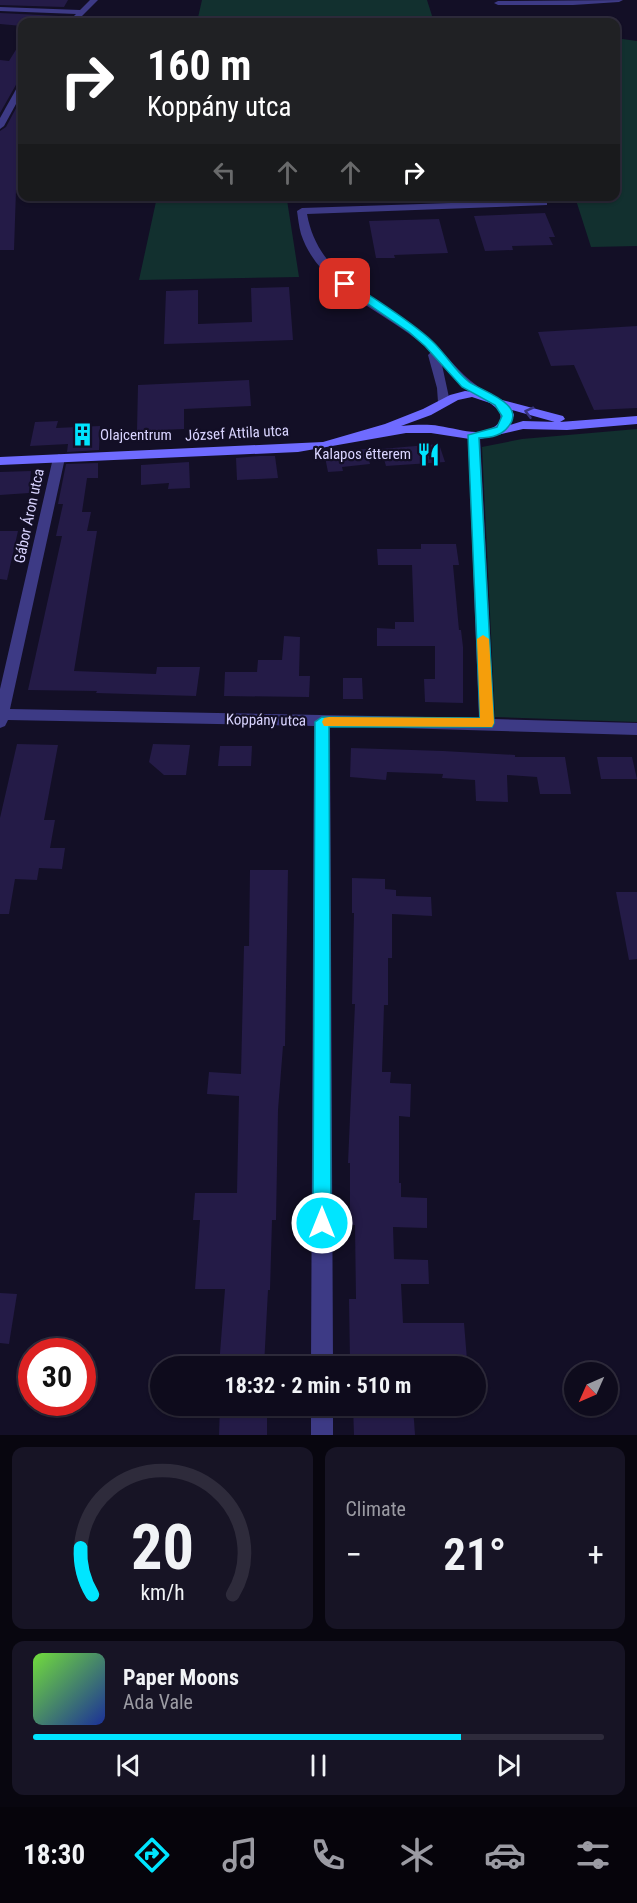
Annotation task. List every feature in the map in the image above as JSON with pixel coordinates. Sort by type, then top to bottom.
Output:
[{"type":"street","points":[[76,18],[94,0]]},
{"type":"street","points":[[498,3],[573,3],[619,0]]},
{"type":"street","points":[[0,9],[81,12]]},
{"type":"street","points":[[0,126],[18,93]]},
{"type":"street","points":[[483,396],[465,384],[429,344],[332,273],[313,249],[302,225],[302,211],[544,203]]},
{"type":"street","points":[[429,344],[442,380],[442,403],[437,414],[439,420],[450,430],[458,433]]},
{"type":"street","name":"József Attila utca","points":[[0,461],[322,446],[415,417],[461,395],[483,396],[545,416],[601,423]]},
{"type":"street","points":[[494,432],[506,423],[508,416],[499,403]]},
{"type":"street","points":[[601,423],[637,420]]},
{"type":"street","name":"József Attila utca","points":[[332,443],[423,428],[474,435],[523,425],[567,426],[601,423]]},
{"type":"street","points":[[474,435],[487,723]]},
{"type":"street","name":"Gábor Áron utca","points":[[1,718],[59,458]]},
{"type":"street","name":"Koppány utca","points":[[1,718],[487,723],[637,729]]},
{"type":"street","points":[[322,722],[322,1356]]},
{"type":"street","points":[[322,1416],[322,1435]]},
{"type":"green space","points":[[202,0],[427,0],[433,18],[198,18]]},
{"type":"green space","points":[[620,39],[637,41],[637,246],[591,247],[576,201],[620,201]]},
{"type":"green space","points":[[156,201],[287,201],[299,277],[139,280]]},
{"type":"green space","points":[[637,429],[637,722],[495,717],[482,447],[522,439]]},
{"type":"building","points":[[0,0],[68,0],[64,7],[0,5]]},
{"type":"building","points":[[0,13],[59,16],[58,18],[18,18],[18,26],[0,24]]},
{"type":"building","points":[[18,46],[18,83],[0,113],[0,60],[9,61]]},
{"type":"building","points":[[18,104],[18,190],[16,190],[14,250],[0,250],[0,131],[6,127]]},
{"type":"building","points":[[545,213],[555,237],[549,237],[553,245],[512,246],[513,250],[485,251],[474,216]]},
{"type":"building","points":[[439,219],[448,253],[376,258],[369,221]]},
{"type":"building","points":[[289,287],[293,340],[164,344],[166,291],[198,290],[198,324],[252,322],[251,288]]},
{"type":"building","points":[[637,326],[637,408],[594,410],[574,365],[551,366],[538,332]]},
{"type":"building","points":[[249,380],[251,406],[184,409],[184,429],[137,431],[138,385]]},
{"type":"building","points":[[58,421],[56,428],[100,426],[99,450],[67,452],[68,444],[30,446],[35,422]]},
{"type":"building","points":[[439,444],[445,462],[386,466],[381,449]]},
{"type":"building","points":[[366,449],[370,464],[342,467],[343,471],[328,472],[324,452]]},
{"type":"building","points":[[275,456],[278,478],[237,480],[236,458]]},
{"type":"building","points":[[189,462],[190,488],[168,489],[169,483],[141,485],[141,465]]},
{"type":"building","points":[[98,463],[98,478],[87,478],[82,512],[91,512],[87,531],[97,531],[74,671],[156,674],[157,667],[200,667],[196,696],[28,690],[62,536],[56,536],[63,504],[58,504],[66,464]]},
{"type":"building","points":[[31,471],[29,493],[0,495],[0,472]]},
{"type":"building","points":[[0,531],[18,531],[7,580],[0,579]]},
{"type":"building","points":[[421,544],[456,544],[459,565],[453,565],[459,630],[461,630],[463,647],[463,703],[425,702],[424,679],[435,679],[435,646],[377,646],[377,628],[395,629],[395,622],[414,622],[412,565],[378,565],[377,549],[421,549]]},
{"type":"building","points":[[284,636],[300,637],[299,676],[310,676],[309,697],[224,696],[225,672],[257,672],[258,660],[282,660]]},
{"type":"building","points":[[343,678],[362,678],[363,699],[343,699]]},
{"type":"building","points":[[17,744],[58,745],[44,820],[55,820],[50,848],[65,848],[62,869],[39,868],[37,880],[15,879],[9,914],[0,914],[0,818]]},
{"type":"building","points":[[153,744],[190,745],[186,775],[164,775],[149,762]]},
{"type":"building","points":[[220,746],[252,746],[251,766],[218,766]]},
{"type":"building","points":[[351,748],[443,751],[515,755],[515,757],[565,757],[571,794],[540,794],[537,777],[507,775],[508,802],[476,801],[475,780],[442,778],[443,774],[387,772],[386,780],[350,777]]},
{"type":"building","points":[[597,757],[632,757],[637,779],[601,779]]},
{"type":"building","points":[[250,870],[288,870],[285,1046],[283,1046],[278,1110],[276,1220],[272,1220],[270,1290],[268,1290],[265,1356],[220,1356],[225,1289],[195,1289],[200,1220],[193,1220],[195,1193],[237,1193],[239,1096],[207,1094],[209,1072],[241,1074],[244,946],[249,946]]},
{"type":"building","points":[[352,878],[385,879],[385,889],[396,890],[396,896],[431,897],[432,916],[392,914],[392,958],[388,958],[388,1005],[384,1005],[382,1072],[391,1072],[390,1083],[411,1084],[410,1117],[399,1116],[401,1197],[427,1198],[427,1228],[393,1227],[394,1259],[428,1260],[429,1284],[401,1284],[403,1323],[464,1323],[467,1356],[350,1356],[349,1299],[356,1299],[355,1225],[350,1225],[350,1163],[348,1163],[355,1004],[352,1004],[354,913],[352,913]]},
{"type":"building","points":[[616,892],[637,892],[637,959],[629,960]]},
{"type":"building","points":[[0,1293],[17,1294],[9,1344],[0,1343]]},
{"type":"building","points":[[220,1416],[267,1416],[267,1435],[219,1435]]},
{"type":"building","points":[[353,1416],[414,1416],[415,1435],[354,1435]]},
{"type":"slow traffic","points":[[329,722],[487,723],[483,639]]},
{"type":"place","name":"Olajcentrum","points":[[82,435]]},
{"type":"place","name":"Kalapos étterem","points":[[429,454]]},
{"type":"route","points":[[322,1223],[322,722],[487,723],[474,435],[486,435],[500,429],[506,423],[508,416],[499,403],[472,390],[465,384],[429,344],[412,330],[345,284]]}]
